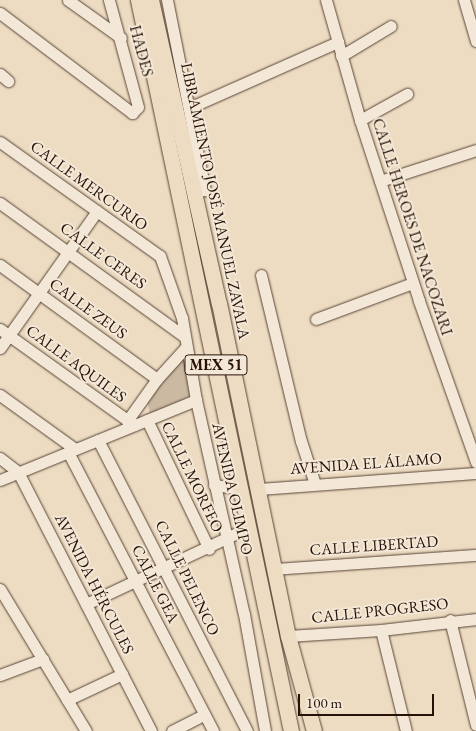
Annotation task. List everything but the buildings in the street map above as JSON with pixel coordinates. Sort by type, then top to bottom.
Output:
[{"type":"main road","name":"LIBRAMIENTO JOSÉ MANUEL ZAVALA","points":[[138,0],[242,489],[291,731]]},
{"type":"main road","name":"LIBRAMIENTO JOSÉ MANUEL ZAVALA","points":[[151,0],[199,190],[288,636],[314,731]]},
{"type":"street","points":[[68,0],[121,38]]},
{"type":"street","name":"HADES","points":[[0,14],[132,113],[138,107],[121,38],[109,0]]},
{"type":"street","points":[[167,0],[190,107],[199,190]]},
{"type":"street","name":"CALLE HEROES DE NACOZARI","points":[[327,0],[360,120],[413,283],[476,462]]},
{"type":"street","points":[[464,0],[476,41]]},
{"type":"street","points":[[341,56],[391,26]]},
{"type":"street","points":[[190,107],[338,42]]},
{"type":"street","points":[[360,120],[407,94]]},
{"type":"street","name":"CALLE MERCURIO","points":[[0,142],[160,256]]},
{"type":"street","points":[[380,181],[476,150]]},
{"type":"street","name":"CALLE CERES","points":[[0,203],[69,250],[186,342]]},
{"type":"street","points":[[0,348],[5,332],[38,294],[97,211]]},
{"type":"street","name":"AVENIDA OLIMPO","points":[[160,256],[186,342],[196,400],[265,731]]},
{"type":"street","name":"CALLE ZEUS","points":[[0,265],[156,379]]},
{"type":"street","points":[[261,275],[301,441],[315,484]]},
{"type":"street","points":[[316,319],[413,283]]},
{"type":"street","name":"CALLE AQUILES","points":[[5,332],[130,423]]},
{"type":"street","points":[[130,423],[156,379],[186,342]]},
{"type":"street","points":[[0,395],[71,451]]},
{"type":"street","points":[[0,480],[98,440],[130,423],[147,420],[196,400]]},
{"type":"street","name":"CALLE MORFEO","points":[[147,420],[209,549]]},
{"type":"street","name":"CALLE PELENCO","points":[[98,440],[247,731]]},
{"type":"street","name":"CALLE GEA","points":[[71,451],[135,582],[212,731]]},
{"type":"street","name":"AVENIDA HÉRCULES","points":[[0,458],[18,472],[151,731]]},
{"type":"street","name":"AVENIDA EL ÁLAMO","points":[[258,489],[476,473]]},
{"type":"street","points":[[214,485],[242,489]]},
{"type":"street","points":[[86,604],[209,549],[250,528]]},
{"type":"street","name":"CALLE LIBERTAD","points":[[274,569],[476,555]]},
{"type":"street","points":[[0,589],[86,731]]},
{"type":"street","name":"CALLE PROGRESO","points":[[288,636],[381,630],[450,620],[476,619]]},
{"type":"street","points":[[450,620],[476,725]]},
{"type":"street","points":[[381,630],[406,731]]},
{"type":"street","points":[[0,675],[43,660]]},
{"type":"street","points":[[67,700],[122,674]]},
{"type":"street","points":[[172,731],[204,715]]},
{"type":"shaded area","points":[[184,355],[191,396],[150,414],[147,401],[163,376]]}]
